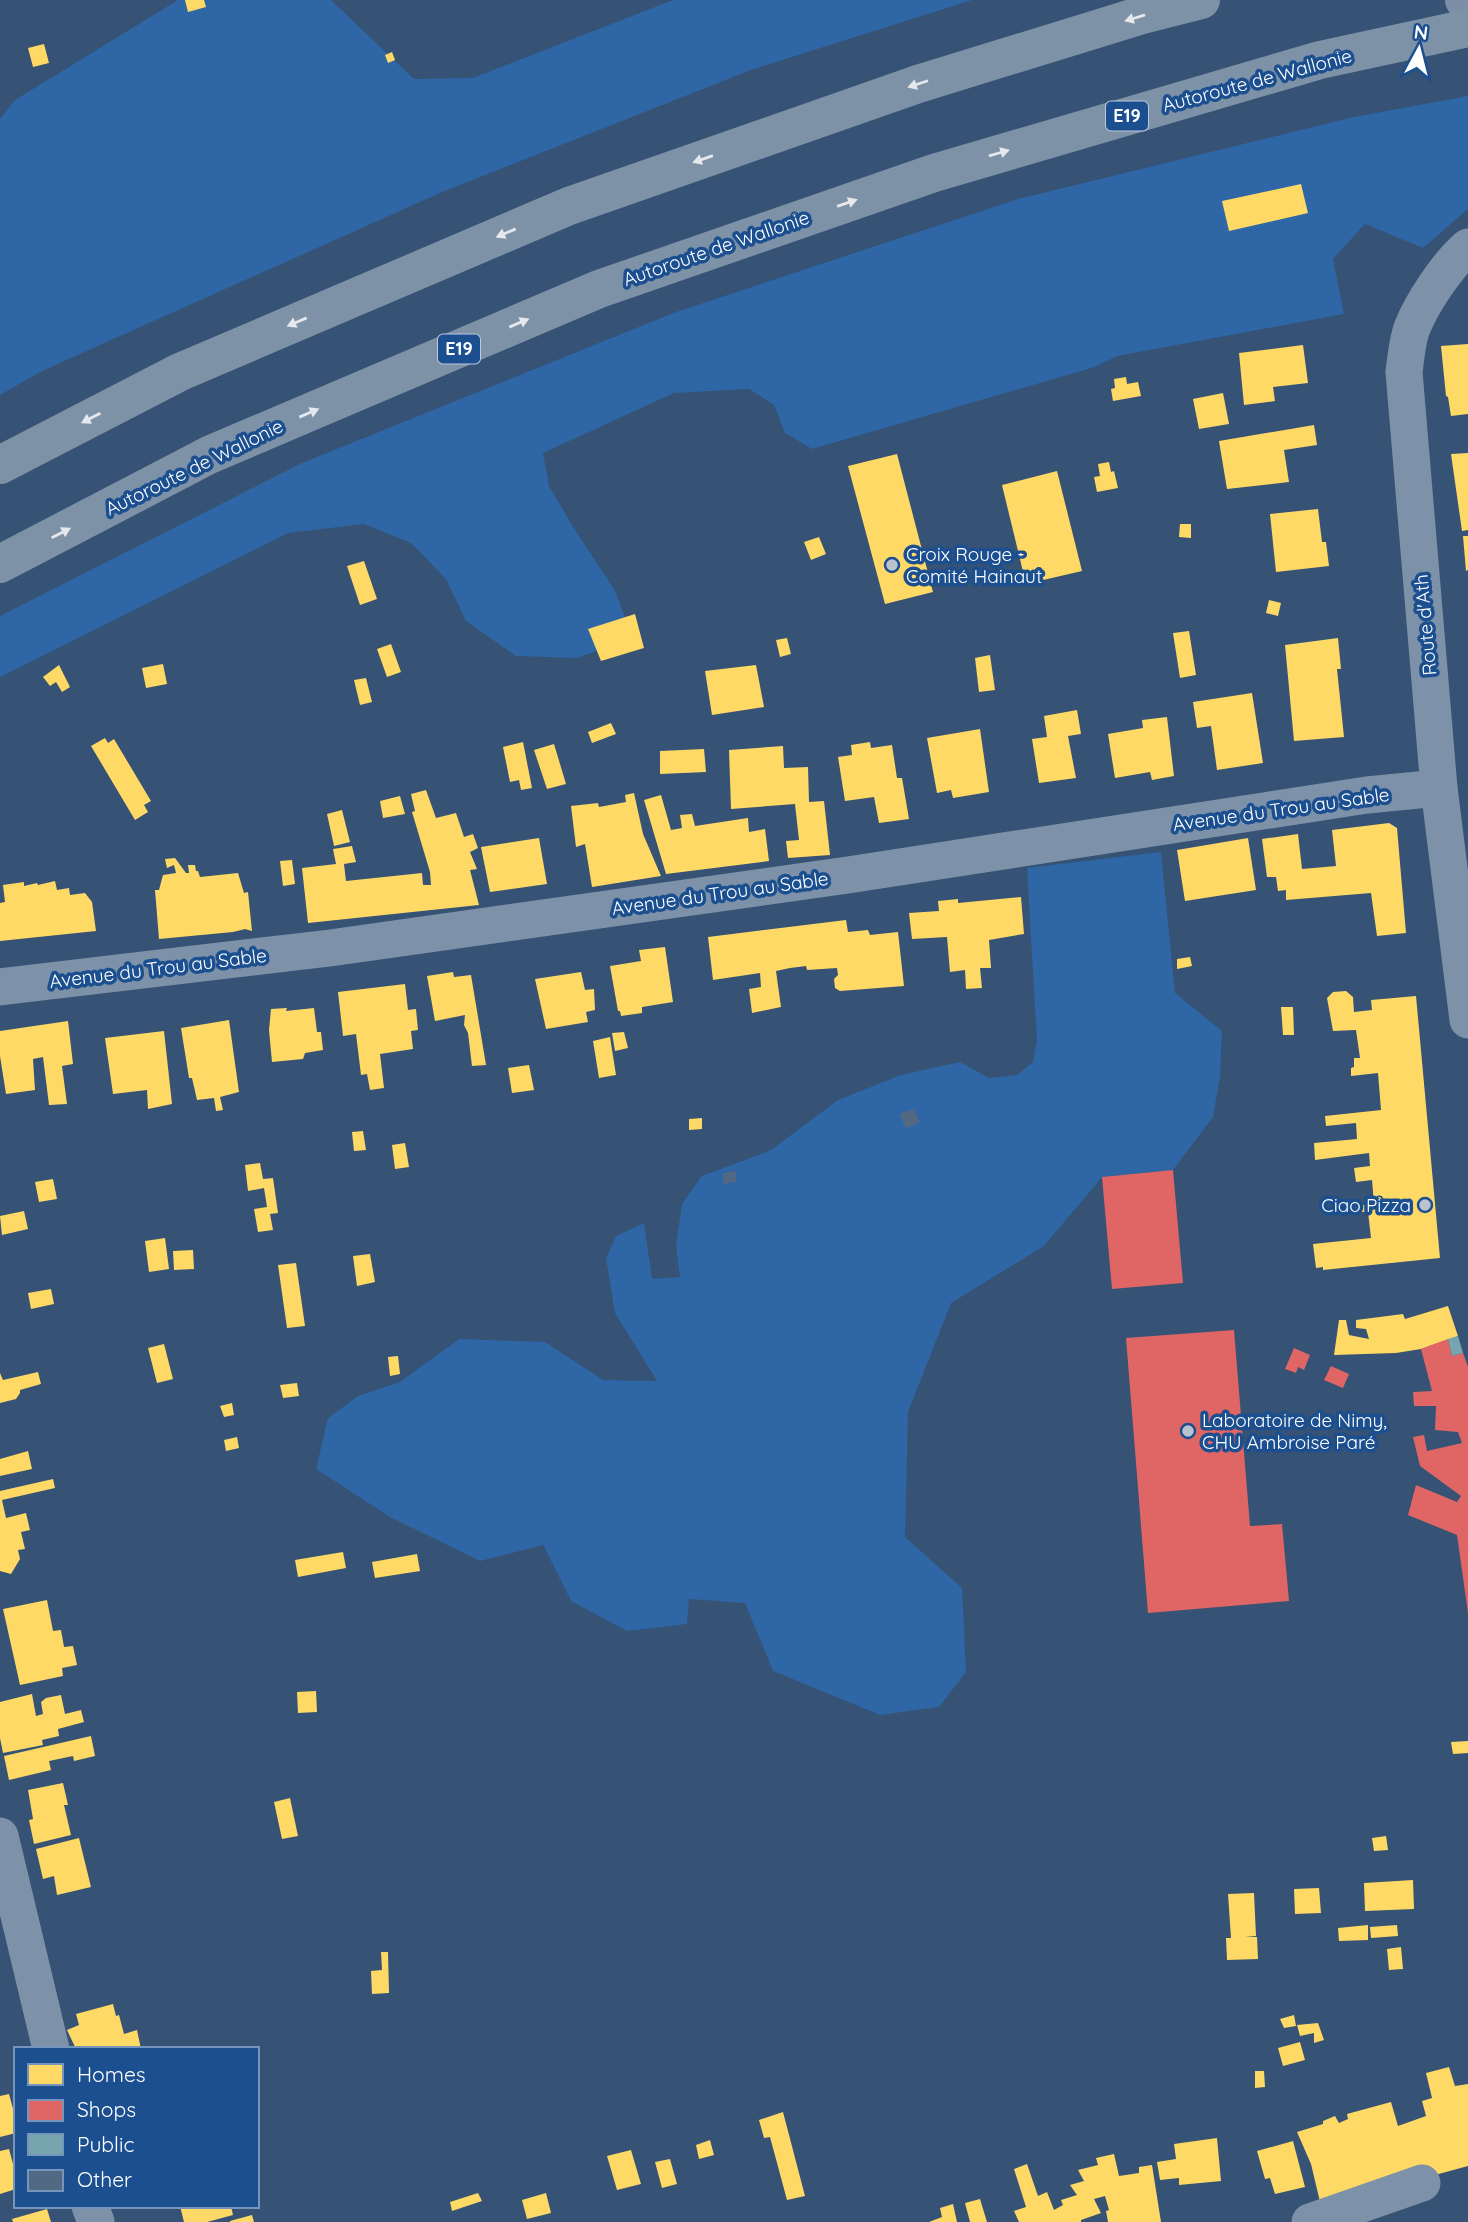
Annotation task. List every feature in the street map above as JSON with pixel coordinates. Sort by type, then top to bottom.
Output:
[{"type":"highway","points":[[0,466],[180,372],[569,206],[918,84],[1142,15],[1201,0]]},
{"type":"highway","name":"Autoroute de Wallonie","points":[[0,564],[209,456],[599,289],[934,173],[1320,61],[1468,27]]},
{"type":"main road","points":[[1464,0],[1468,6]]},
{"type":"street","name":"Route d'Ath","points":[[1468,247],[1426,301],[1411,330],[1404,372],[1439,788],[1468,1020]]},
{"type":"street","name":"Avenue du Trou au Sable","points":[[0,987],[330,948],[848,875],[1367,795],[1439,788]]},
{"type":"street","points":[[0,1836],[51,2047]]},
{"type":"street","points":[[1310,2222],[1422,2183]]},
{"type":"shaded area","points":[[178,0],[331,0],[414,79],[473,78],[673,0],[972,0],[751,70],[440,193],[42,371],[0,395],[0,119],[15,100]]},
{"type":"shaded area","points":[[1468,96],[1468,209],[1423,248],[1365,224],[1333,259],[1344,314],[1117,356],[1095,367],[812,449],[785,433],[774,405],[749,389],[674,393],[543,453],[549,486],[614,589],[625,617],[613,645],[577,658],[516,656],[466,621],[446,579],[411,543],[364,524],[288,533],[0,677],[0,616],[302,463],[676,312],[1018,199],[1354,117]]},
{"type":"shaded area","points":[[1161,852],[1175,993],[1222,1031],[1220,1076],[1213,1117],[1173,1170],[1102,1177],[1044,1246],[951,1303],[908,1412],[905,1537],[962,1588],[966,1672],[939,1707],[880,1715],[773,1671],[745,1603],[689,1599],[687,1624],[627,1631],[571,1601],[543,1545],[480,1561],[390,1517],[316,1469],[328,1418],[358,1396],[400,1382],[459,1339],[545,1342],[603,1380],[657,1381],[615,1313],[606,1258],[616,1236],[644,1223],[652,1279],[680,1277],[676,1246],[682,1204],[702,1176],[771,1150],[838,1100],[901,1075],[960,1062],[989,1078],[1017,1075],[1033,1062],[1037,1041],[1027,868]]},
{"type":"building: Homes","points":[[185,0],[204,0],[206,7],[188,12]]},
{"type":"building: Homes","points":[[44,44],[49,63],[33,67],[28,48]]},
{"type":"building: Homes","points":[[392,52],[395,60],[388,63],[385,55]]},
{"type":"building: Homes","points":[[1301,184],[1308,213],[1229,231],[1222,201]]},
{"type":"building: Homes","points":[[1468,344],[1468,414],[1451,416],[1446,396],[1441,346]]},
{"type":"building: Homes","points":[[1303,345],[1308,383],[1273,387],[1275,401],[1244,405],[1239,353]]},
{"type":"building: Homes","points":[[1126,377],[1127,384],[1138,382],[1141,396],[1113,401],[1111,389],[1115,388],[1114,379]]},
{"type":"building: Homes","points":[[1223,393],[1229,424],[1199,429],[1193,399]]},
{"type":"building: Homes","points":[[1314,425],[1317,445],[1284,450],[1289,482],[1227,489],[1219,441]]},
{"type":"building: Homes","points":[[1468,453],[1468,530],[1462,531],[1451,454]]},
{"type":"building: Homes","points":[[897,454],[933,592],[885,604],[848,466]]},
{"type":"building: Homes","points":[[1109,462],[1118,488],[1097,492],[1094,477],[1100,476],[1098,464]]},
{"type":"building: Homes","points":[[1057,471],[1082,571],[1026,584],[1002,485]]},
{"type":"building: Homes","points":[[1318,509],[1322,542],[1326,542],[1329,566],[1276,572],[1270,514]]},
{"type":"building: Homes","points":[[1180,524],[1191,524],[1191,538],[1179,537]]},
{"type":"building: Homes","points":[[1463,536],[1468,536],[1466,571]]},
{"type":"building: Homes","points":[[819,537],[826,554],[811,560],[804,542]]},
{"type":"building: Homes","points":[[364,561],[377,599],[360,605],[347,566]]},
{"type":"building: Homes","points":[[1269,600],[1281,603],[1278,616],[1266,613]]},
{"type":"building: Homes","points":[[635,614],[644,648],[601,661],[588,629]]},
{"type":"building: Homes","points":[[1189,631],[1196,675],[1180,678],[1173,633]]},
{"type":"building: Homes","points":[[787,638],[791,654],[780,657],[776,640]]},
{"type":"building: Homes","points":[[1338,638],[1341,669],[1337,669],[1344,737],[1294,741],[1285,645]]},
{"type":"building: Homes","points":[[391,644],[401,672],[387,677],[377,649]]},
{"type":"building: Homes","points":[[990,655],[995,690],[979,692],[975,658]]},
{"type":"building: Homes","points":[[163,664],[167,684],[146,688],[142,668]]},
{"type":"building: Homes","points":[[59,665],[70,687],[62,692],[56,682],[50,686],[43,677]]},
{"type":"building: Homes","points":[[756,665],[764,707],[712,715],[705,671]]},
{"type":"building: Homes","points":[[366,678],[372,702],[360,705],[354,680]]},
{"type":"building: Homes","points":[[1252,693],[1263,763],[1217,770],[1211,726],[1197,728],[1193,702]]},
{"type":"building: Homes","points":[[1077,710],[1081,734],[1068,736],[1076,778],[1039,783],[1032,739],[1047,737],[1044,716]]},
{"type":"building: Homes","points":[[1167,717],[1174,776],[1152,780],[1150,772],[1115,778],[1108,734],[1143,728],[1142,720]]},
{"type":"building: Homes","points":[[611,723],[616,734],[592,743],[588,732]]},
{"type":"building: Homes","points":[[980,729],[989,792],[953,798],[951,790],[937,793],[927,738]]},
{"type":"building: Homes","points":[[105,738],[108,743],[114,739],[151,801],[144,805],[148,812],[135,820],[91,746]]},
{"type":"building: Homes","points":[[523,742],[532,788],[521,790],[519,780],[510,782],[503,747]]},
{"type":"building: Homes","points":[[870,742],[871,748],[892,745],[897,778],[902,778],[909,819],[879,823],[874,797],[845,801],[838,757],[852,755],[851,745]]},
{"type":"building: Homes","points":[[554,744],[566,784],[547,789],[534,750]]},
{"type":"building: Homes","points":[[783,746],[784,768],[808,767],[809,802],[824,801],[830,855],[788,858],[786,841],[799,840],[795,804],[731,809],[729,750]]},
{"type":"building: Homes","points":[[704,749],[706,772],[660,774],[660,751]]},
{"type":"building: Homes","points":[[426,790],[436,818],[456,813],[464,837],[473,834],[478,848],[470,852],[477,869],[470,870],[479,905],[308,923],[302,868],[336,864],[333,849],[352,846],[356,862],[344,864],[346,881],[422,873],[423,885],[431,885],[430,872],[412,812],[415,811],[411,794]]},
{"type":"building: Homes","points":[[634,793],[643,834],[661,876],[592,887],[585,844],[576,847],[571,806],[598,803],[599,807],[626,802],[625,795]]},
{"type":"building: Homes","points":[[661,795],[671,830],[682,828],[680,815],[692,814],[695,826],[748,818],[749,832],[765,829],[769,861],[666,874],[644,800]]},
{"type":"building: Homes","points":[[400,796],[405,814],[383,818],[380,801]]},
{"type":"building: Homes","points":[[342,810],[350,842],[334,846],[327,814]]},
{"type":"building: Homes","points":[[1389,823],[1397,828],[1406,933],[1377,936],[1371,893],[1286,900],[1286,890],[1278,891],[1276,877],[1267,877],[1262,839],[1298,834],[1302,869],[1336,866],[1332,830]]},
{"type":"building: Homes","points":[[539,838],[547,884],[490,892],[481,847]]},
{"type":"building: Homes","points":[[1248,838],[1256,890],[1185,901],[1177,850]]},
{"type":"building: Homes","points":[[175,858],[186,873],[189,873],[188,865],[195,865],[200,877],[238,873],[244,893],[248,892],[252,931],[245,929],[159,939],[155,890],[159,890],[163,875],[176,873],[174,865],[167,868],[165,859]]},
{"type":"building: Homes","points":[[292,860],[295,884],[283,886],[280,861]]},
{"type":"building: Homes","points":[[55,881],[57,890],[69,888],[70,895],[85,893],[92,902],[96,931],[0,941],[0,903],[5,902],[3,885],[24,882],[24,886],[38,885]]},
{"type":"building: Homes","points":[[1021,897],[1024,934],[989,940],[991,968],[980,968],[982,988],[966,989],[965,970],[950,972],[947,937],[912,939],[909,913],[939,911],[938,901],[958,899],[958,903]]},
{"type":"building: Homes","points":[[846,920],[848,932],[868,930],[870,935],[898,932],[904,986],[840,991],[835,988],[837,968],[790,968],[776,971],[781,1007],[752,1013],[749,989],[761,987],[760,973],[713,980],[708,937]]},
{"type":"building: Homes","points":[[665,947],[673,1002],[642,1007],[642,1013],[621,1016],[610,966],[641,961],[639,950]]},
{"type":"building: Homes","points":[[1190,957],[1192,966],[1177,969],[1177,959]]},
{"type":"building: Homes","points":[[453,972],[454,977],[471,975],[486,1065],[472,1066],[468,1033],[464,1025],[465,1015],[435,1021],[427,976]]},
{"type":"building: Homes","points":[[581,972],[585,990],[594,989],[595,1010],[586,1012],[588,1022],[546,1029],[535,979]]},
{"type":"building: Homes","points":[[405,984],[408,1010],[416,1009],[418,1030],[411,1031],[413,1049],[380,1054],[384,1088],[370,1090],[367,1074],[361,1075],[356,1034],[343,1036],[338,992]]},
{"type":"building: Homes","points":[[1346,991],[1353,997],[1354,1012],[1372,1010],[1371,1000],[1416,996],[1440,1258],[1323,1270],[1323,1267],[1316,1268],[1313,1244],[1371,1238],[1368,1212],[1354,1212],[1355,1206],[1374,1204],[1372,1180],[1356,1182],[1354,1168],[1370,1166],[1369,1153],[1315,1160],[1314,1143],[1357,1139],[1356,1123],[1326,1126],[1325,1116],[1381,1110],[1378,1073],[1351,1076],[1354,1058],[1360,1058],[1356,1030],[1333,1031],[1327,998],[1333,992]]},
{"type":"building: Homes","points":[[1281,1007],[1293,1007],[1294,1035],[1283,1035]]},
{"type":"building: Homes","points":[[287,1008],[286,1011],[314,1008],[323,1050],[305,1053],[303,1059],[272,1062],[269,1030],[271,1009]]},
{"type":"building: Homes","points":[[229,1020],[239,1092],[220,1097],[223,1110],[216,1111],[214,1098],[197,1100],[192,1078],[189,1078],[181,1028]]},
{"type":"building: Homes","points":[[68,1021],[73,1064],[62,1066],[67,1104],[49,1105],[43,1057],[33,1059],[35,1090],[6,1094],[0,1056],[0,1031]]},
{"type":"building: Homes","points":[[164,1031],[172,1104],[148,1109],[147,1090],[113,1094],[105,1038]]},
{"type":"building: Homes","points":[[624,1032],[628,1048],[615,1051],[612,1033]]},
{"type":"building: Homes","points":[[610,1037],[616,1075],[599,1078],[593,1041]]},
{"type":"building: Homes","points":[[529,1065],[534,1090],[512,1093],[508,1068]]},
{"type":"building: Homes","points":[[702,1118],[702,1129],[689,1130],[689,1119]]},
{"type":"building: Homes","points":[[363,1131],[366,1150],[354,1151],[352,1132]]},
{"type":"building: Homes","points":[[405,1143],[409,1167],[395,1169],[392,1145]]},
{"type":"building: Homes","points":[[260,1163],[263,1179],[273,1178],[278,1213],[270,1214],[273,1230],[258,1232],[254,1209],[267,1207],[264,1188],[248,1191],[245,1165]]},
{"type":"building: Homes","points":[[53,1179],[57,1199],[39,1202],[35,1182]]},
{"type":"building: Homes","points":[[24,1211],[28,1229],[2,1235],[0,1216]]},
{"type":"building: Homes","points":[[165,1238],[169,1269],[149,1272],[145,1241]]},
{"type":"building: Homes","points":[[193,1250],[194,1269],[174,1270],[173,1251]]},
{"type":"building: Homes","points":[[370,1254],[375,1282],[357,1286],[353,1256]]},
{"type":"building: Homes","points":[[296,1263],[305,1326],[287,1328],[278,1265]]},
{"type":"building: Homes","points":[[51,1289],[54,1304],[31,1309],[28,1293]]},
{"type":"building: Homes","points":[[1448,1306],[1458,1336],[1421,1349],[1396,1353],[1334,1355],[1339,1320],[1346,1320],[1349,1335],[1369,1339],[1366,1329],[1356,1328],[1356,1320],[1403,1314],[1405,1319]]},
{"type":"building: Homes","points":[[164,1344],[173,1379],[157,1383],[148,1348]]},
{"type":"building: Homes","points":[[398,1356],[400,1374],[390,1376],[388,1357]]},
{"type":"building: Homes","points":[[38,1372],[41,1384],[20,1390],[16,1399],[0,1403],[0,1373],[3,1380]]},
{"type":"building: Homes","points":[[297,1383],[299,1396],[283,1398],[280,1385]]},
{"type":"building: Homes","points":[[232,1403],[234,1415],[224,1417],[220,1406]]},
{"type":"building: Homes","points":[[237,1437],[239,1448],[226,1451],[224,1440]]},
{"type":"building: Homes","points":[[28,1451],[32,1469],[0,1476],[0,1459]]},
{"type":"building: Homes","points":[[53,1479],[55,1488],[2,1500],[6,1518],[26,1513],[30,1530],[21,1532],[25,1549],[18,1550],[20,1559],[11,1574],[0,1571],[0,1491]]},
{"type":"building: Homes","points":[[343,1552],[346,1568],[298,1577],[295,1560]]},
{"type":"building: Homes","points":[[417,1554],[420,1571],[375,1578],[372,1562]]},
{"type":"building: Homes","points":[[47,1600],[53,1631],[61,1630],[64,1647],[73,1646],[77,1665],[62,1668],[63,1676],[20,1685],[3,1609]]},
{"type":"building: Homes","points":[[316,1691],[317,1712],[298,1713],[297,1692]]},
{"type":"building: Homes","points":[[32,1694],[36,1716],[43,1714],[41,1702],[46,1698],[61,1695],[65,1714],[81,1710],[84,1722],[58,1729],[59,1736],[42,1740],[43,1745],[3,1753],[0,1738],[0,1702]]},
{"type":"building: Homes","points":[[91,1736],[95,1756],[74,1761],[73,1756],[49,1761],[51,1770],[9,1780],[4,1756]]},
{"type":"building: Homes","points":[[1468,1741],[1468,1753],[1453,1754],[1451,1742]]},
{"type":"building: Homes","points":[[63,1783],[68,1805],[64,1805],[71,1835],[34,1844],[29,1820],[33,1819],[28,1790]]},
{"type":"building: Homes","points":[[290,1798],[298,1836],[282,1839],[274,1802]]},
{"type":"building: Homes","points":[[1386,1836],[1388,1850],[1374,1851],[1372,1838]]},
{"type":"building: Homes","points":[[79,1838],[91,1887],[57,1895],[54,1876],[43,1879],[36,1849]]},
{"type":"building: Homes","points":[[1413,1880],[1414,1909],[1365,1911],[1364,1883]]},
{"type":"building: Homes","points":[[1319,1888],[1321,1913],[1295,1914],[1294,1889]]},
{"type":"building: Homes","points":[[1254,1893],[1256,1936],[1245,1937],[1257,1937],[1258,1959],[1227,1960],[1226,1938],[1231,1938],[1228,1894]]},
{"type":"building: Homes","points":[[1368,1925],[1368,1940],[1339,1941],[1338,1928]]},
{"type":"building: Homes","points":[[1397,1925],[1398,1936],[1371,1938],[1370,1927]]},
{"type":"building: Homes","points":[[1401,1947],[1403,1969],[1389,1970],[1387,1949]]},
{"type":"building: Homes","points":[[381,1952],[388,1952],[389,1993],[372,1994],[371,1971],[382,1970]]},
{"type":"building: Homes","points":[[113,2004],[124,2034],[137,2030],[141,2047],[75,2047],[67,2030],[79,2025],[76,2014]]},
{"type":"building: Homes","points":[[1294,2015],[1296,2026],[1284,2028],[1280,2019]]},
{"type":"building: Homes","points":[[1318,2023],[1324,2040],[1314,2043],[1314,2033],[1300,2036],[1297,2025]]},
{"type":"building: Homes","points":[[1300,2042],[1305,2060],[1283,2066],[1278,2048]]},
{"type":"building: Homes","points":[[1449,2067],[1455,2086],[1468,2084],[1468,2166],[1321,2206],[1311,2164],[1297,2132],[1323,2124],[1323,2121],[1335,2116],[1339,2123],[1348,2119],[1347,2114],[1391,2102],[1398,2126],[1426,2116],[1422,2101],[1432,2098],[1426,2073]]},
{"type":"building: Homes","points":[[1255,2071],[1264,2071],[1265,2087],[1255,2088]]},
{"type":"building: Homes","points":[[9,2094],[14,2112],[14,2134],[0,2137],[0,2096]]},
{"type":"building: Homes","points":[[783,2112],[805,2196],[787,2200],[770,2137],[764,2138],[759,2120]]},
{"type":"building: Homes","points":[[1217,2138],[1221,2181],[1179,2185],[1179,2178],[1160,2180],[1157,2162],[1176,2159],[1174,2144]]},
{"type":"building: Homes","points":[[710,2140],[714,2155],[699,2159],[696,2145]]},
{"type":"building: Homes","points":[[1293,2141],[1305,2187],[1275,2194],[1270,2178],[1265,2179],[1257,2151]]},
{"type":"building: Homes","points":[[9,2149],[14,2168],[14,2190],[0,2194],[0,2151]]},
{"type":"building: Homes","points":[[631,2150],[641,2184],[617,2190],[607,2156]]},
{"type":"building: Homes","points":[[1114,2154],[1119,2176],[1139,2173],[1139,2167],[1152,2165],[1161,2222],[1108,2222],[1106,2211],[1109,2210],[1105,2196],[1094,2199],[1101,2213],[1081,2222],[1019,2222],[1014,2211],[1026,2207],[1014,2169],[1027,2164],[1038,2196],[1047,2192],[1054,2210],[1063,2205],[1061,2200],[1077,2195],[1070,2185],[1084,2181],[1078,2170],[1098,2165],[1096,2158]]},
{"type":"building: Homes","points":[[670,2159],[677,2184],[662,2188],[655,2162]]},
{"type":"building: Homes","points":[[478,2193],[482,2201],[452,2211],[450,2202]]},
{"type":"building: Homes","points":[[546,2193],[551,2213],[527,2219],[522,2200]]},
{"type":"building: Homes","points":[[980,2199],[987,2222],[970,2222],[965,2203]]},
{"type":"building: Homes","points":[[953,2204],[957,2222],[929,2222],[942,2217],[940,2208]]},
{"type":"building: Homes","points":[[180,2208],[231,2208],[233,2215],[207,2222],[184,2222]]},
{"type":"building: Homes","points":[[47,2209],[51,2222],[13,2222],[12,2219]]},
{"type":"building: Homes","points":[[252,2215],[254,2222],[230,2222],[230,2221]]},
{"type":"building: Shops","points":[[1173,1170],[1183,1283],[1112,1289],[1102,1177]]},
{"type":"building: Shops","name":"Laboratoire de Nimy, CHU Ambroise Paré","points":[[1234,1330],[1250,1526],[1282,1524],[1289,1601],[1148,1613],[1126,1338]]},
{"type":"building: Shops","points":[[1448,1339],[1452,1356],[1463,1353],[1468,1367],[1468,1613],[1457,1535],[1408,1515],[1416,1485],[1457,1502],[1461,1496],[1420,1466],[1413,1437],[1424,1435],[1427,1451],[1462,1443],[1458,1432],[1435,1430],[1436,1406],[1414,1406],[1413,1392],[1432,1391],[1421,1349]]},
{"type":"building: Shops","points":[[1294,1348],[1310,1355],[1304,1370],[1298,1367],[1296,1373],[1285,1369]]},
{"type":"building: Shops","points":[[1331,1366],[1349,1374],[1343,1388],[1324,1380]]},
{"type":"building: Public","points":[[1458,1336],[1463,1353],[1452,1356],[1448,1339]]},
{"type":"building: Other","points":[[914,1109],[920,1123],[906,1128],[899,1114]]},
{"type":"building: Other","points":[[736,1171],[736,1182],[723,1184],[723,1173]]},
{"type":"place","name":"Croix Rouge - Comité Hainaut","points":[[892,565]]},
{"type":"place","name":"Ciao Pizza","points":[[1425,1205]]},
{"type":"place","name":"Laboratoire de Nimy, CHU Ambroise Paré","points":[[1188,1431]]}]
